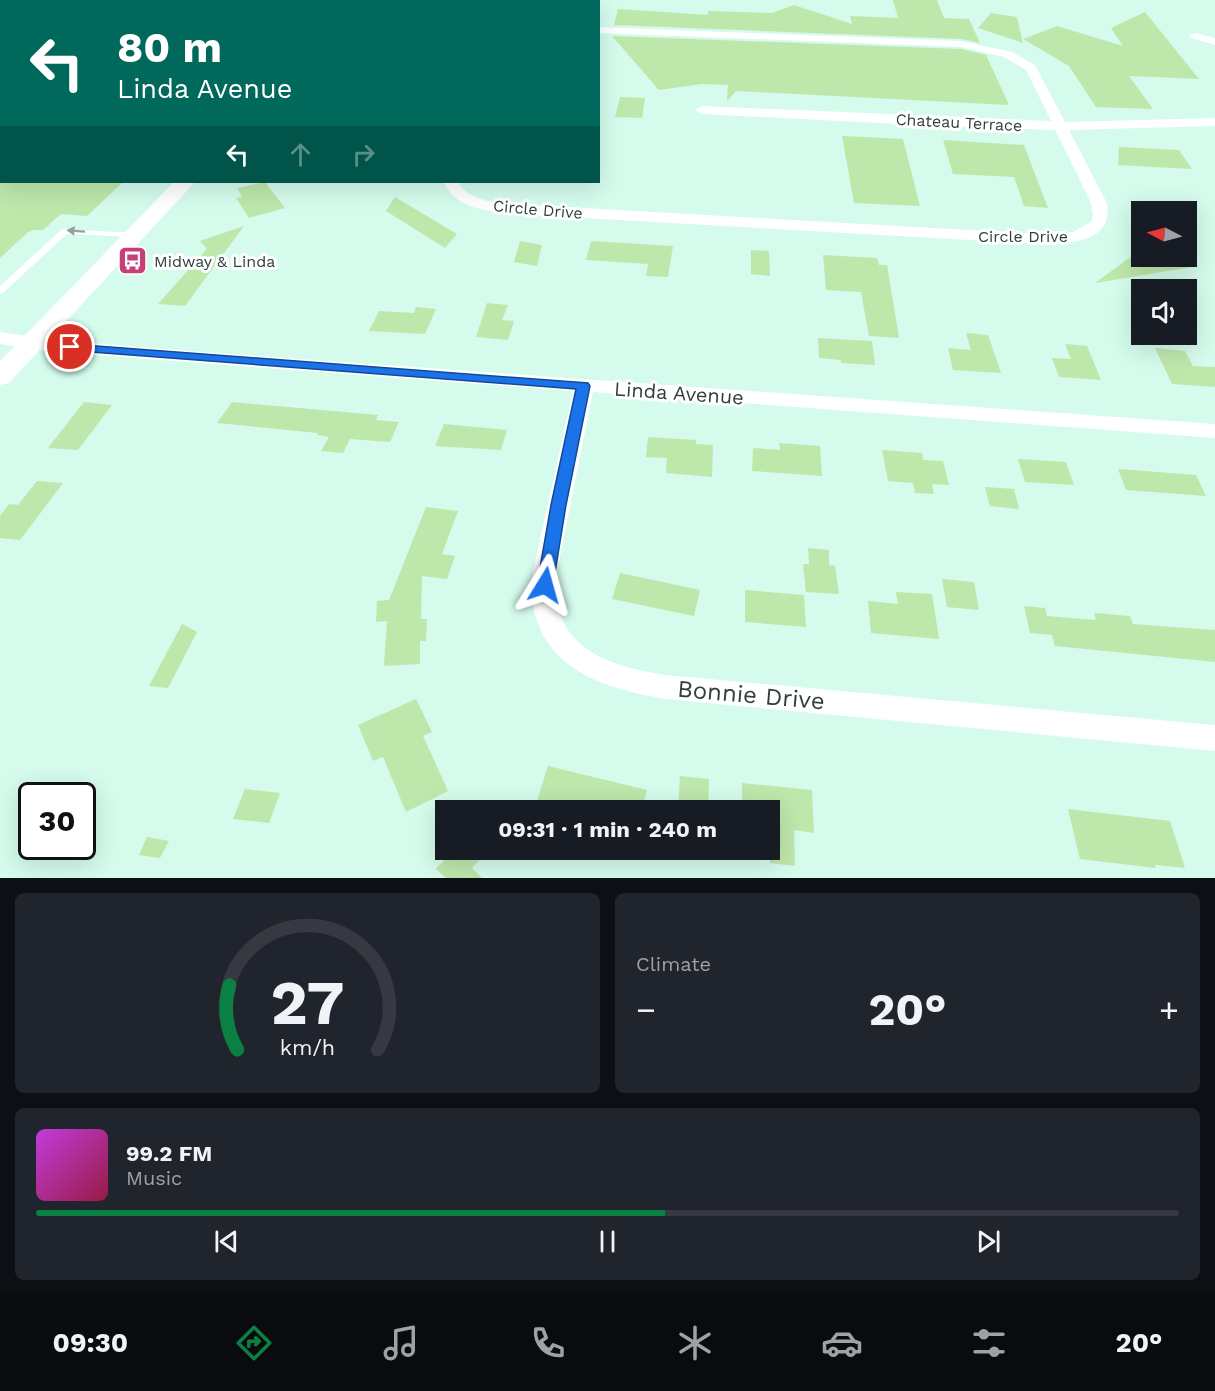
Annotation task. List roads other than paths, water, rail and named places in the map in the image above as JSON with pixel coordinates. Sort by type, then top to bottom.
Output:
[{"type":"main road","points":[[0,377],[184,183]]},
{"type":"street","name":"Circle Drive","points":[[452,183],[459,194],[467,198],[494,207],[512,209],[1029,238],[1064,238],[1090,231],[1098,226],[1102,213],[1062,127],[1032,68],[1018,58],[983,47],[600,30]]},
{"type":"street","points":[[1195,36],[1215,42]]},
{"type":"street","name":"Chateau Terrace","points":[[702,110],[1062,127],[1131,127],[1215,122]]},
{"type":"street","name":"Linda Avenue","points":[[0,338],[55,346],[191,357],[1215,431]]},
{"type":"street","name":"Bonnie Drive","points":[[584,386],[545,571],[544,598],[550,621],[559,640],[575,657],[592,667],[614,676],[665,687],[1215,738]]},
{"type":"lane","points":[[0,291],[65,231],[134,236]]},
{"type":"place","name":"Midway & Linda","points":[[133,261]]}]
